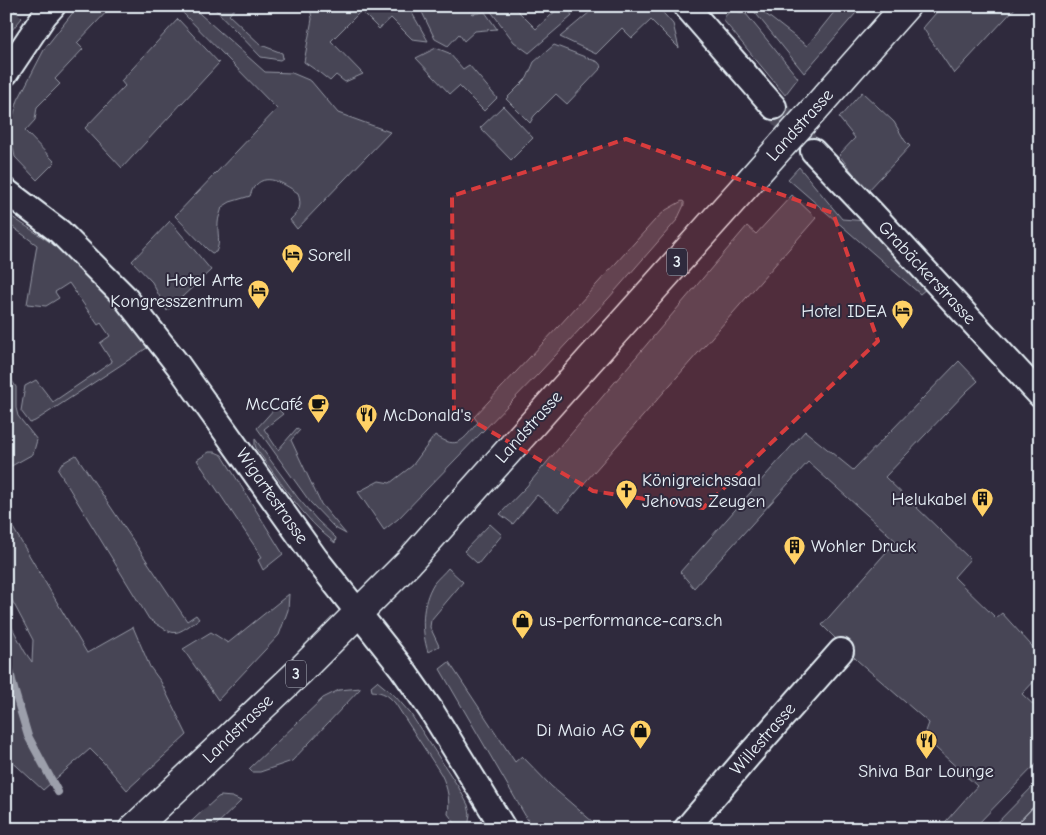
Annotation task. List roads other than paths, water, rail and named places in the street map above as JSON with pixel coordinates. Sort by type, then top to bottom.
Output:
[{"type":"main road","name":"Landstrasse","points":[[133,829],[359,613],[409,562],[906,6]]},
{"type":"street","points":[[6,73],[44,16],[53,6]]},
{"type":"street","points":[[686,6],[774,107]]},
{"type":"street","name":"Grabäckerstrasse","points":[[813,151],[1040,395]]},
{"type":"street","name":"Wigartestrasse","points":[[6,191],[60,232],[124,296],[178,365],[316,559],[401,667],[504,829]]},
{"type":"street","name":"Willestrasse","points":[[686,829],[841,651]]},
{"type":"waterway","points":[[6,653],[28,736],[58,792]]},
{"type":"tunnel","points":[[774,107],[813,151]]},
{"type":"tram line","points":[[1012,829],[1040,800]]},
{"type":"tram line","points":[[1027,829],[1040,816]]},
{"type":"place","name":"Sorell","points":[[292,274]]},
{"type":"place","name":"Hotel Arte Kongresszentrum","points":[[259,309]]},
{"type":"place","name":"Hotel IDEA","points":[[903,330]]},
{"type":"place","name":"McCafé","points":[[319,423]]},
{"type":"place","name":"McDonald's","points":[[367,434]]},
{"type":"place","name":"Königreichssaal Jehovas Zeugen","points":[[626,509]]},
{"type":"place","name":"Helukabel","points":[[983,518]]},
{"type":"place","name":"Wohler Druck","points":[[795,565]]},
{"type":"place","name":"us-performance-cars.ch","points":[[523,639]]},
{"type":"place","name":"Di Maio AG","points":[[641,749]]},
{"type":"place","name":"Shiva Bar Lounge","points":[[926,760]]}]
